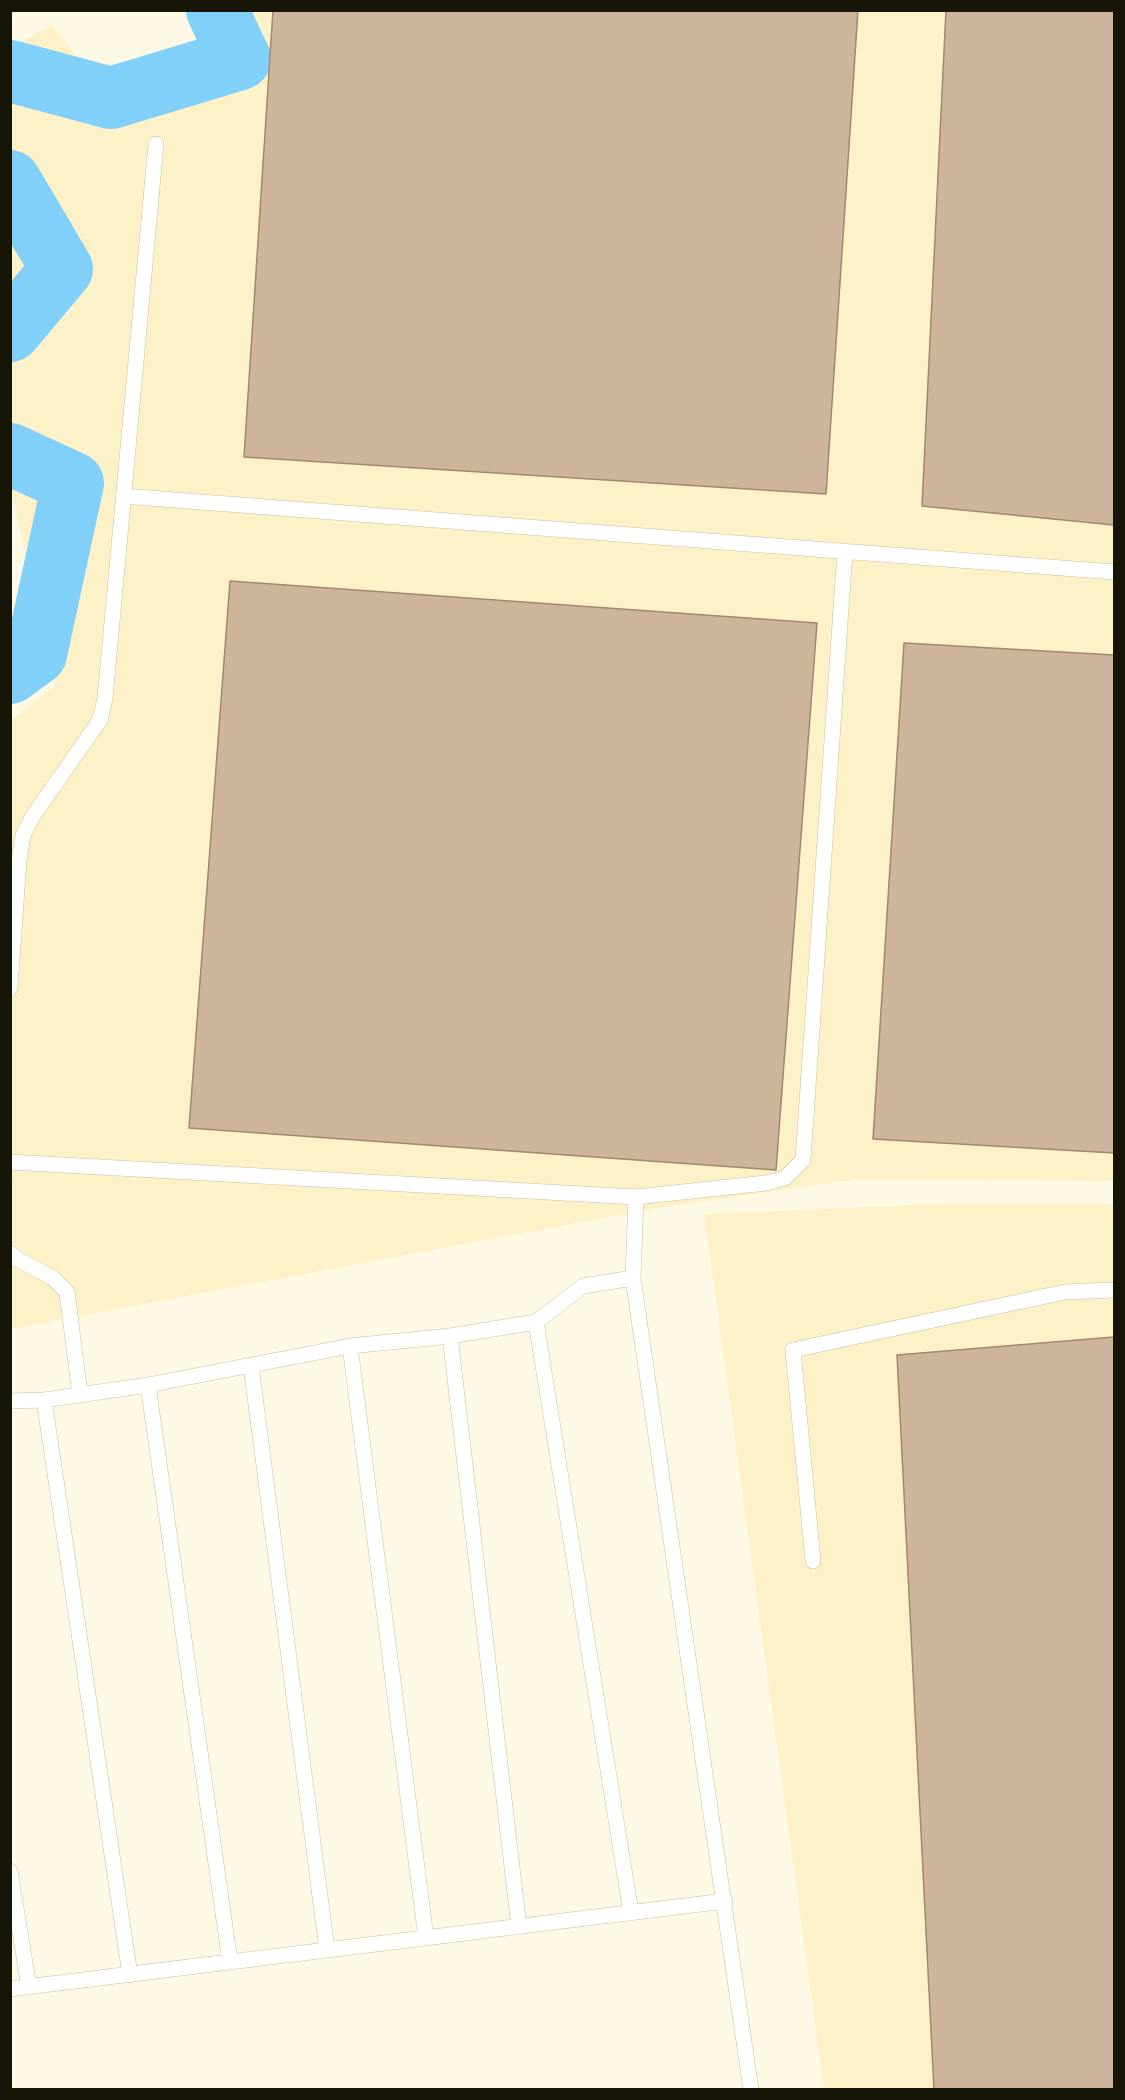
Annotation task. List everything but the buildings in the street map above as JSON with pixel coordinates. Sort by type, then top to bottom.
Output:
[{"type":"lane","points":[[10,988],[23,835],[33,816],[100,720],[105,698],[156,144]]},
{"type":"lane","points":[[123,496],[1114,572]]},
{"type":"lane","points":[[10,1162],[636,1197],[766,1183],[785,1178],[803,1160],[845,551]]},
{"type":"lane","points":[[636,1197],[633,1278],[751,2090]]},
{"type":"lane","points":[[10,1253],[53,1278],[67,1292],[80,1395]]},
{"type":"lane","points":[[10,1401],[44,1400],[148,1385],[350,1347],[450,1336],[536,1322],[583,1286],[633,1278]]},
{"type":"lane","points":[[813,1561],[793,1350],[1065,1292],[1114,1290]]},
{"type":"lane","points":[[536,1322],[631,1913]]},
{"type":"lane","points":[[450,1336],[519,1927]]},
{"type":"lane","points":[[350,1347],[426,1938]]},
{"type":"lane","points":[[251,1366],[327,1950]]},
{"type":"lane","points":[[148,1385],[230,1962]]},
{"type":"lane","points":[[44,1400],[130,1975]]},
{"type":"lane","points":[[10,1870],[28,1987]]},
{"type":"lane","points":[[10,1989],[725,1901]]},
{"type":"shaded area","points":[[250,11],[1114,11],[1114,1181],[858,1179],[657,1208],[11,1329],[11,720],[55,686],[11,489],[11,48],[52,25],[111,98],[240,59]]},
{"type":"shaded area","points":[[939,1204],[1114,1204],[1114,2089],[824,2089],[704,1214]]},
{"type":"waterway","points":[[10,71],[111,98],[240,59],[217,10]]},
{"type":"waterway","points":[[10,181],[62,269],[10,331]]},
{"type":"waterway","points":[[10,454],[73,483],[36,654],[10,673]]}]
